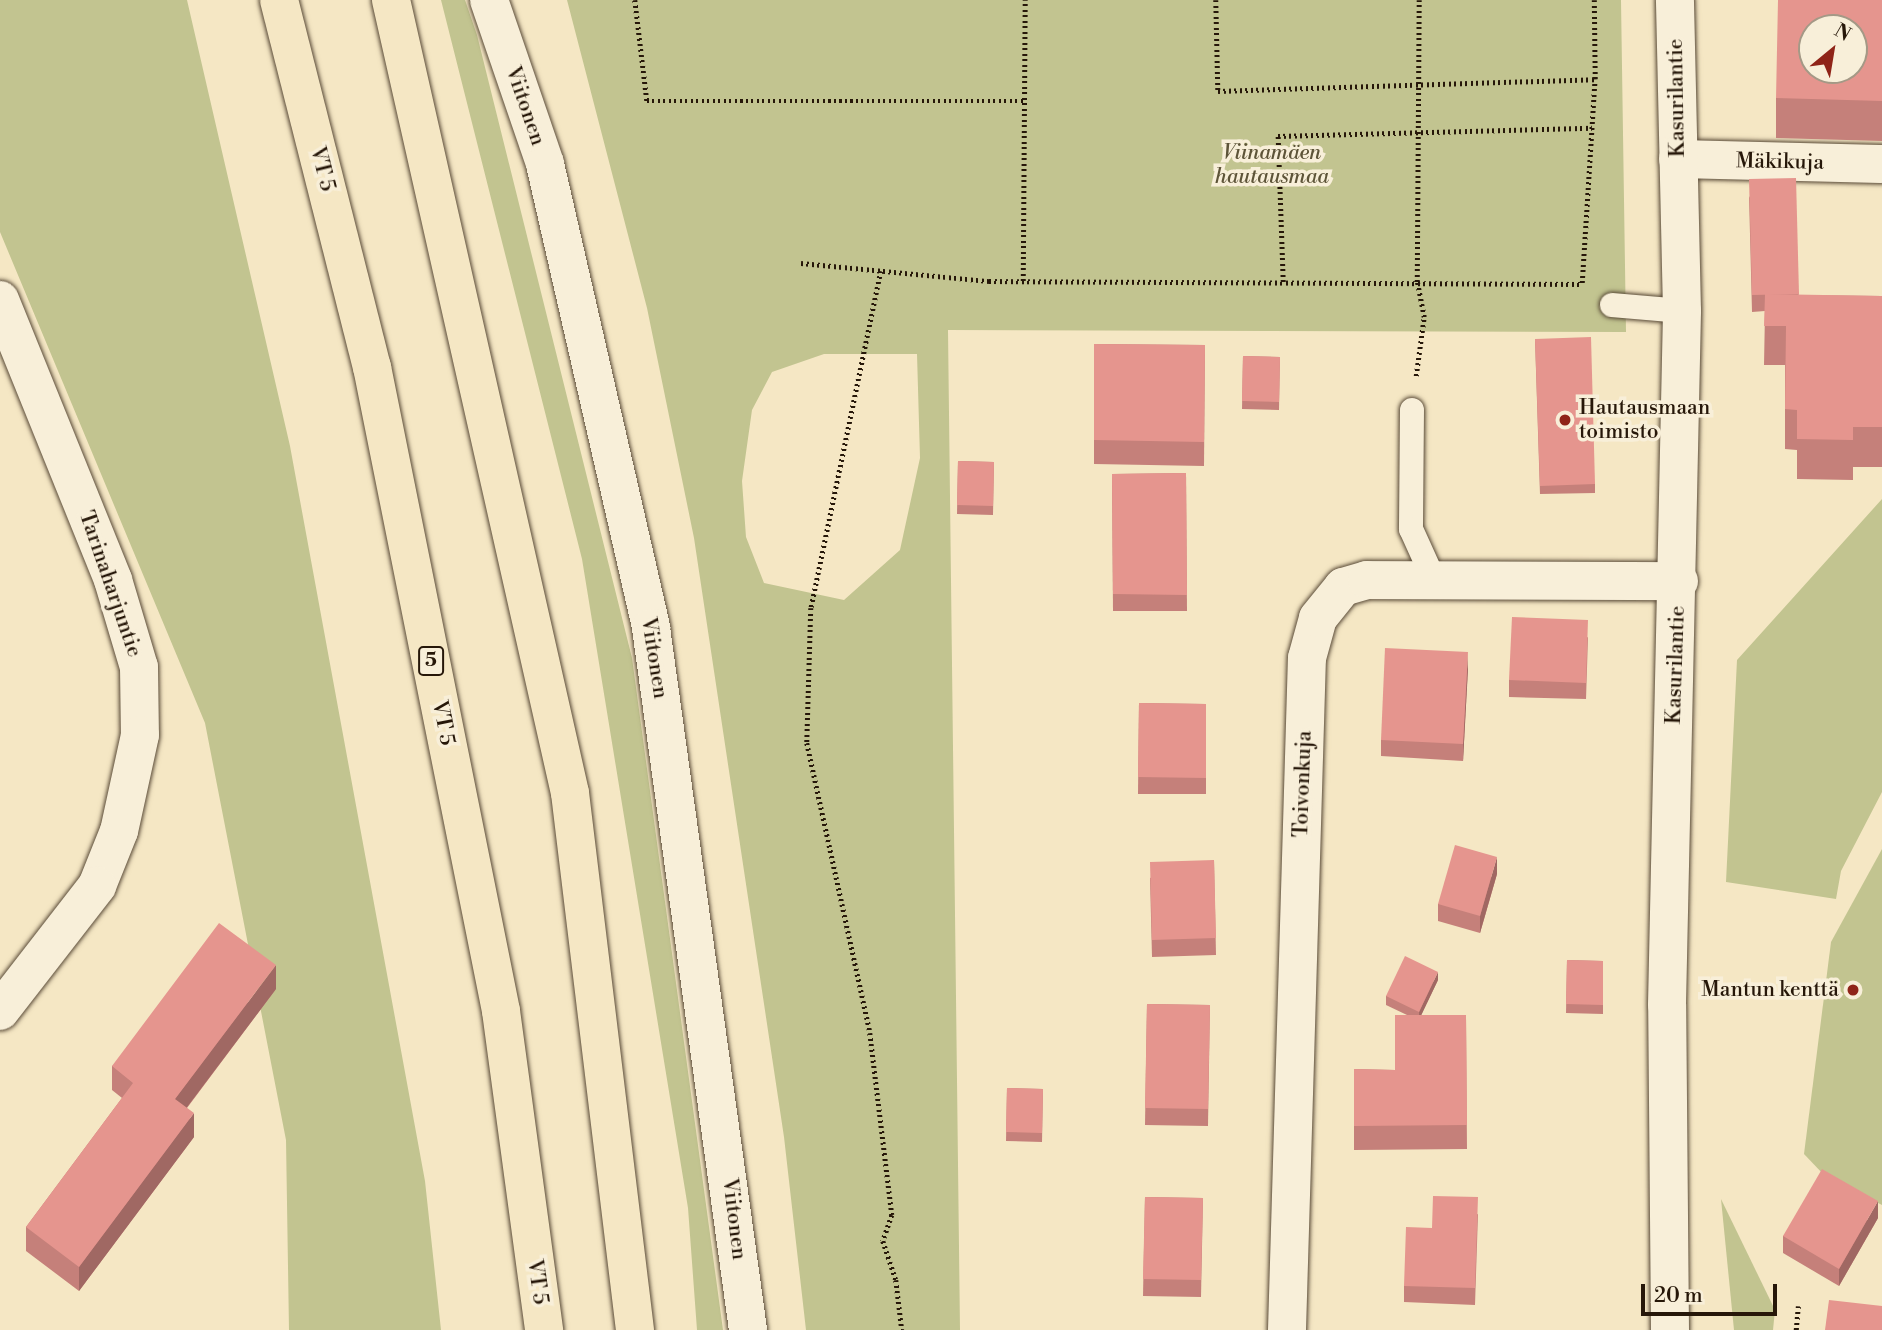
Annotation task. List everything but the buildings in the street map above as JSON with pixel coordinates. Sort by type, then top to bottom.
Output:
[{"type":"highway","name":"VT 5","points":[[279,0],[372,367],[490,956],[544,1330]]},
{"type":"highway","points":[[391,0],[570,793],[635,1330]]},
{"type":"street","name":"Viitonen","points":[[489,0],[545,164],[651,628],[748,1330]]},
{"type":"street","name":"Kasurilantie","points":[[1670,1330],[1667,1005],[1679,581],[1682,311],[1675,0]]},
{"type":"street","name":"Mäkikuja","points":[[1678,159],[1882,164]]},
{"type":"street","name":"Tarinaharjuntie","points":[[0,300],[113,580],[139,667],[140,735],[123,819],[97,886],[0,1011]]},
{"type":"street","name":"Toivonkuja","points":[[1287,1330],[1307,658],[1318,618],[1343,587],[1367,580],[1679,581]]},
{"type":"lane","points":[[1612,305],[1682,311]]},
{"type":"lane","points":[[1412,410],[1411,529],[1434,580]]},
{"type":"path","points":[[635,0],[647,100],[1025,101]]},
{"type":"path","points":[[1023,281],[1026,0]]},
{"type":"path","points":[[1216,0],[1218,91],[1418,87],[1595,79]]},
{"type":"path","points":[[1412,410],[1424,317],[1417,282],[1419,0]]},
{"type":"path","points":[[1582,283],[1595,79],[1594,0]]},
{"type":"path","points":[[1283,282],[1278,136],[1592,128]]},
{"type":"path","points":[[801,263],[1023,281],[1582,283],[1612,305]]},
{"type":"path","points":[[881,271],[811,608],[807,743],[870,1033],[892,1215],[883,1241],[896,1280],[902,1330]]},
{"type":"path","points":[[1796,1330],[1798,1306]]},
{"type":"green space","points":[[0,0],[187,0],[290,446],[425,1181],[441,1330],[289,1330],[286,1140],[205,723],[0,232]]},
{"type":"green space","points":[[441,0],[465,0],[477,35],[632,658],[723,1330],[697,1330],[688,1208],[582,559]]},
{"type":"green space","name":"Viinamäen hautausmaa","points":[[567,0],[1621,0],[1626,332],[948,330],[960,1330],[806,1330],[784,1137],[694,538],[647,308]],"holes":[[[824,354],[917,354],[920,458],[900,550],[844,600],[764,583],[746,537],[742,481],[752,410],[772,372]]]},
{"type":"green space","points":[[1882,499],[1882,792],[1841,871],[1836,899],[1726,882],[1737,660]]},
{"type":"green space","name":"Mantun kenttä","points":[[1882,849],[1882,1205],[1824,1175],[1804,1154],[1831,942]]},
{"type":"green space","points":[[1721,1199],[1775,1310],[1773,1330],[1734,1330]]},
{"type":"place","name":"Hautausmaan toimisto","points":[[1565,420]]},
{"type":"place","name":"Mantun kenttä","points":[[1853,990]]}]
